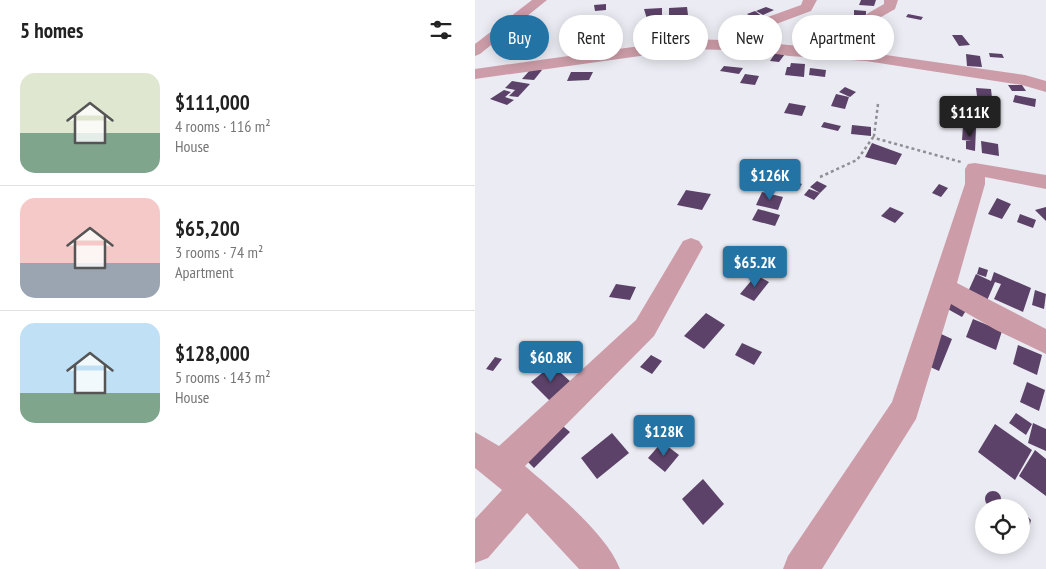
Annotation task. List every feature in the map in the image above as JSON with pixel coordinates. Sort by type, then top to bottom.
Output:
[{"type":"street","points":[[475,51],[540,0]]},
{"type":"street","points":[[782,17],[807,8],[810,0]]},
{"type":"street","points":[[875,15],[890,6],[891,0]]},
{"type":"street","points":[[475,74],[689,44],[718,45]]},
{"type":"street","points":[[884,60],[1006,77],[1045,90]]},
{"type":"street","points":[[801,569],[905,409],[975,184],[975,169],[1046,182]]},
{"type":"street","points":[[475,545],[500,468],[645,328],[691,247]]},
{"type":"street","points":[[944,288],[1005,322],[1046,342]]},
{"type":"street","points":[[500,468],[582,544],[602,569]]},
{"type":"path","points":[[820,177],[835,172],[857,160],[874,136],[878,104]]},
{"type":"path","points":[[874,136],[901,146],[956,159],[975,169]]},
{"type":"building","points":[[861,0],[876,0],[874,6],[859,5]]},
{"type":"building","points":[[606,4],[606,10],[595,11],[594,5]]},
{"type":"building","points":[[687,7],[688,15],[669,15],[669,8]]},
{"type":"building","points":[[766,7],[774,10],[763,15],[756,11]]},
{"type":"building","points":[[662,8],[662,15],[646,15],[644,9]]},
{"type":"building","points":[[854,10],[866,11],[866,15],[854,15]]},
{"type":"building","points":[[755,11],[760,15],[749,15],[747,14]]},
{"type":"building","points":[[908,14],[923,17],[921,20],[906,17]]},
{"type":"building","points":[[952,35],[962,35],[970,45],[959,46]]},
{"type":"building","points":[[989,53],[1002,54],[1004,58],[990,57]]},
{"type":"building","points":[[966,54],[980,56],[982,67],[967,66]]},
{"type":"building","points":[[791,63],[805,64],[804,77],[785,75],[787,67],[790,67]]},
{"type":"building","points":[[724,66],[743,68],[739,74],[720,71]]},
{"type":"building","points":[[810,68],[826,70],[825,77],[809,75]]},
{"type":"building","points":[[530,70],[542,70],[534,80],[522,79]]},
{"type":"building","points":[[571,72],[593,72],[589,80],[567,81]]},
{"type":"building","points":[[745,74],[759,76],[755,85],[740,83]]},
{"type":"building","points":[[512,81],[530,84],[518,97],[509,96],[515,90],[505,88]]},
{"type":"building","points":[[1008,85],[1022,85],[1026,91],[1012,91]]},
{"type":"building","points":[[845,87],[856,92],[850,97],[839,92]]},
{"type":"building","points":[[976,88],[991,89],[992,98],[977,96]]},
{"type":"building","points":[[504,90],[511,92],[505,97],[514,100],[507,105],[490,99]]},
{"type":"building","points":[[836,94],[849,97],[845,109],[831,106]]},
{"type":"building","points":[[1015,95],[1036,99],[1035,107],[1013,102]]},
{"type":"building","points":[[789,103],[806,106],[802,116],[784,113]]},
{"type":"building","points":[[824,122],[841,126],[838,131],[821,127]]},
{"type":"building","points":[[852,125],[871,127],[871,136],[851,134]]},
{"type":"building","points":[[963,126],[976,128],[975,151],[966,149],[966,141],[972,141],[962,140]]},
{"type":"building","points":[[981,141],[998,144],[999,156],[982,153]]},
{"type":"building","points":[[872,143],[902,154],[896,165],[865,157]]},
{"type":"building","points":[[746,163],[772,170],[769,174],[743,167]]},
{"type":"building","points":[[784,176],[792,181],[786,185],[778,181]]},
{"type":"building","points":[[793,181],[802,184],[797,191],[788,187]]},
{"type":"building","points":[[817,181],[827,186],[820,193],[810,187]]},
{"type":"building","points":[[939,184],[948,188],[941,197],[932,193]]},
{"type":"building","points":[[809,189],[820,193],[814,200],[804,195]]},
{"type":"building","points":[[686,190],[711,194],[702,210],[677,205]]},
{"type":"building","points":[[762,192],[783,197],[778,210],[756,205]]},
{"type":"building","points":[[997,198],[1011,204],[1002,219],[988,214]]},
{"type":"building","points":[[890,207],[904,213],[895,223],[881,216]]},
{"type":"building","points":[[1046,207],[1046,221],[1035,210]]},
{"type":"building","points":[[758,209],[780,215],[775,226],[752,220]]},
{"type":"building","points":[[1020,214],[1036,220],[1033,228],[1017,222]]},
{"type":"building","points":[[979,267],[988,270],[986,277],[977,274]]},
{"type":"building","points":[[994,272],[1031,288],[1023,312],[994,299],[1001,284],[995,282],[986,303],[967,294],[976,274],[991,281]]},
{"type":"building","points":[[756,275],[769,282],[754,301],[740,294]]},
{"type":"building","points":[[616,284],[636,287],[630,300],[609,297]]},
{"type":"building","points":[[1035,290],[1046,294],[1044,309],[1032,305]]},
{"type":"building","points":[[952,295],[970,304],[962,317],[944,307]]},
{"type":"building","points":[[706,313],[725,325],[704,349],[684,336]]},
{"type":"building","points":[[973,319],[1002,331],[996,350],[966,337]]},
{"type":"building","points":[[939,333],[952,339],[939,371],[926,365]]},
{"type":"building","points":[[742,343],[762,352],[754,365],[735,355]]},
{"type":"building","points":[[1018,345],[1042,355],[1037,375],[1013,364]]},
{"type":"building","points":[[651,355],[662,361],[652,374],[640,367]]},
{"type":"building","points":[[495,357],[502,359],[493,371],[486,369]]},
{"type":"building","points":[[552,365],[571,382],[550,401],[531,382]]},
{"type":"building","points":[[1027,382],[1045,390],[1039,411],[1020,402]]},
{"type":"building","points":[[1016,413],[1032,424],[1026,435],[1009,423]]},
{"type":"building","points":[[558,422],[570,432],[534,468],[522,456]]},
{"type":"building","points":[[1033,423],[1046,429],[1046,451],[1028,443]]},
{"type":"building","points":[[995,424],[1032,450],[1015,480],[978,452]]},
{"type":"building","points":[[612,433],[629,453],[597,479],[581,458]]},
{"type":"building","points":[[662,442],[679,455],[665,472],[648,458]]},
{"type":"building","points":[[1035,450],[1046,459],[1046,496],[1019,476]]},
{"type":"building","points":[[703,479],[724,504],[703,525],[682,499]]},
{"type":"building","points":[[990,491],[996,491],[1001,496],[1001,499],[985,499],[985,496]]}]
